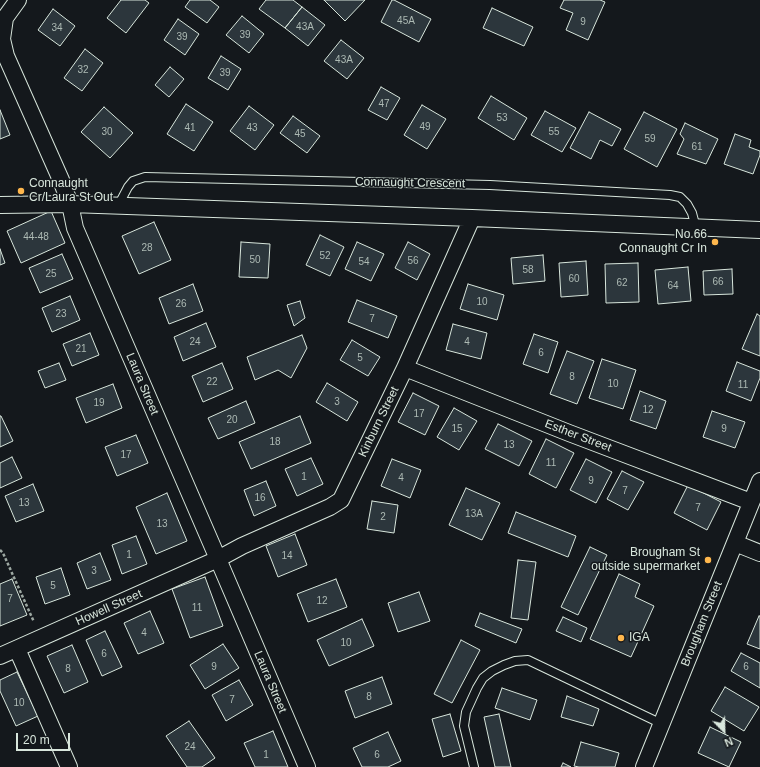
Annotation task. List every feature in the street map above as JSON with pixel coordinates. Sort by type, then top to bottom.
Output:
[{"type":"street","name":"Laura Street","points":[[18,0],[5,18],[2,39],[6,56],[61,180],[70,204],[75,228],[307,767]]},
{"type":"street","points":[[0,205],[70,204],[760,230]]},
{"type":"street","name":"Kinburn Street","points":[[218,559],[242,546],[330,507],[341,500],[405,368],[472,218]]},
{"type":"street","name":"Esther Street","points":[[405,368],[569,433],[751,502]]},
{"type":"street","name":"Brougham Street","points":[[649,766],[662,724],[760,481]]},
{"type":"street","points":[[735,543],[760,553]]},
{"type":"street","name":"Howell Street","points":[[0,656],[218,559]]},
{"type":"street","points":[[17,649],[69,767]]},
{"type":"lane","name":"Connaught Crescent","points":[[118,206],[128,187],[134,181],[145,176],[490,185],[680,197],[687,204],[692,213],[696,228]]},
{"type":"lane","points":[[474,767],[464,726],[466,712],[483,678],[492,671],[515,661],[528,660],[662,724]]},
{"type":"path","points":[[0,550],[3,553],[41,638]]},
{"type":"building","points":[[121,0],[145,0],[149,3],[126,33],[107,18]]},
{"type":"building","points":[[190,0],[210,0],[219,7],[207,23],[185,7]]},
{"type":"building","points":[[266,0],[293,0],[302,7],[285,28],[259,9]]},
{"type":"building","points":[[324,0],[365,0],[345,21]]},
{"type":"building","points":[[392,0],[431,19],[419,42],[381,22]]},
{"type":"building","points":[[564,0],[600,0],[605,2],[588,40],[566,30],[573,13],[560,8]]},
{"type":"building","points":[[302,7],[325,25],[308,46],[285,28]]},
{"type":"building","points":[[492,8],[533,27],[524,46],[483,28]]},
{"type":"building","points":[[53,9],[75,26],[60,46],[38,30]]},
{"type":"building","points":[[242,16],[264,34],[249,53],[226,35]]},
{"type":"building","points":[[178,19],[199,34],[185,55],[164,40]]},
{"type":"building","points":[[341,40],[364,58],[347,79],[324,61]]},
{"type":"building","points":[[85,49],[103,63],[82,91],[64,78]]},
{"type":"building","points":[[221,56],[241,69],[228,90],[208,78]]},
{"type":"building","points":[[170,67],[184,79],[169,97],[155,85]]},
{"type":"building","points":[[381,87],[400,98],[387,120],[368,110]]},
{"type":"building","points":[[491,96],[527,118],[514,140],[478,118]]},
{"type":"building","points":[[186,104],[213,122],[194,151],[167,134]]},
{"type":"building","points":[[422,105],[446,119],[427,149],[404,135]]},
{"type":"building","points":[[249,106],[274,125],[255,150],[230,131]]},
{"type":"building","points":[[104,107],[133,133],[110,158],[81,132]]},
{"type":"building","points":[[0,110],[10,135],[0,139]]},
{"type":"building","points":[[545,111],[576,128],[562,152],[531,135]]},
{"type":"building","points":[[589,112],[621,129],[612,146],[600,140],[591,159],[570,148]]},
{"type":"building","points":[[644,112],[677,129],[657,167],[624,149]]},
{"type":"building","points":[[293,116],[320,136],[307,153],[280,133]]},
{"type":"building","points":[[685,123],[718,139],[706,164],[677,154],[684,139],[680,134]]},
{"type":"building","points":[[735,134],[751,140],[749,147],[760,151],[753,174],[724,164]]},
{"type":"building","points":[[51,211],[65,243],[21,263],[7,231]]},
{"type":"building","points":[[154,222],[171,260],[139,274],[122,236]]},
{"type":"building","points":[[320,235],[344,247],[330,276],[306,265]]},
{"type":"building","points":[[241,242],[270,244],[268,278],[239,277]]},
{"type":"building","points":[[357,242],[384,254],[371,281],[345,269]]},
{"type":"building","points":[[408,242],[430,254],[417,280],[395,268]]},
{"type":"building","points":[[0,249],[5,263],[0,265]]},
{"type":"building","points":[[62,254],[73,279],[40,293],[29,268]]},
{"type":"building","points":[[543,255],[545,281],[513,284],[511,258]]},
{"type":"building","points":[[586,261],[588,295],[561,297],[559,263]]},
{"type":"building","points":[[638,263],[639,302],[606,303],[605,264]]},
{"type":"building","points":[[688,267],[691,301],[658,304],[655,270]]},
{"type":"building","points":[[732,269],[733,294],[704,295],[703,271]]},
{"type":"building","points":[[193,284],[203,311],[169,324],[159,298]]},
{"type":"building","points":[[468,284],[504,295],[497,320],[460,309]]},
{"type":"building","points":[[70,296],[80,320],[52,332],[42,308]]},
{"type":"building","points":[[357,300],[397,316],[388,338],[348,322]]},
{"type":"building","points":[[300,301],[305,318],[294,326],[287,305]]},
{"type":"building","points":[[757,314],[760,316],[760,356],[742,349]]},
{"type":"building","points":[[206,323],[216,347],[183,361],[174,337]]},
{"type":"building","points":[[453,324],[487,333],[481,359],[446,350]]},
{"type":"building","points":[[90,333],[99,355],[72,366],[63,344]]},
{"type":"building","points":[[534,334],[558,342],[548,373],[523,364]]},
{"type":"building","points":[[302,335],[307,348],[291,378],[278,370],[255,380],[247,357]]},
{"type":"building","points":[[352,340],[380,357],[368,376],[340,360]]},
{"type":"building","points":[[567,351],[594,361],[577,404],[550,394]]},
{"type":"building","points":[[602,359],[636,370],[623,409],[589,398]]},
{"type":"building","points":[[737,362],[760,371],[760,378],[751,401],[726,391]]},
{"type":"building","points":[[59,363],[66,380],[45,388],[38,371]]},
{"type":"building","points":[[222,363],[233,389],[203,402],[192,376]]},
{"type":"building","points":[[327,383],[358,402],[347,421],[316,402]]},
{"type":"building","points":[[113,384],[122,408],[86,423],[76,398]]},
{"type":"building","points":[[640,391],[666,401],[656,429],[630,420]]},
{"type":"building","points":[[413,393],[439,406],[425,435],[398,422]]},
{"type":"building","points":[[246,401],[255,423],[218,439],[208,418]]},
{"type":"building","points":[[454,408],[477,421],[459,450],[437,437]]},
{"type":"building","points":[[712,411],[745,422],[735,448],[703,437]]},
{"type":"building","points":[[0,416],[13,441],[0,447]]},
{"type":"building","points":[[300,416],[311,443],[251,469],[239,442]]},
{"type":"building","points":[[498,424],[532,441],[519,466],[485,449]]},
{"type":"building","points":[[136,435],[148,463],[117,476],[105,447]]},
{"type":"building","points":[[546,439],[574,453],[556,488],[529,474]]},
{"type":"building","points":[[12,457],[22,478],[0,488],[0,463]]},
{"type":"building","points":[[311,458],[323,484],[297,496],[285,469]]},
{"type":"building","points":[[392,459],[421,470],[410,498],[381,486]]},
{"type":"building","points":[[586,459],[612,472],[596,503],[570,490]]},
{"type":"building","points":[[622,471],[644,482],[628,510],[607,499]]},
{"type":"building","points":[[266,481],[276,506],[254,516],[244,490]]},
{"type":"building","points":[[33,484],[44,511],[16,522],[5,496]]},
{"type":"building","points":[[688,485],[721,502],[707,530],[674,513]]},
{"type":"building","points":[[466,488],[500,503],[482,540],[449,525]]},
{"type":"building","points":[[167,493],[187,541],[156,554],[136,507]]},
{"type":"building","points":[[372,501],[398,505],[394,533],[367,529]]},
{"type":"building","points":[[516,512],[576,536],[568,557],[508,533]]},
{"type":"building","points":[[295,534],[307,565],[278,577],[266,546]]},
{"type":"building","points":[[136,536],[147,564],[122,574],[112,545]]},
{"type":"building","points":[[590,547],[607,555],[578,615],[561,607]]},
{"type":"building","points":[[100,553],[111,580],[87,589],[77,563]]},
{"type":"building","points":[[518,560],[536,562],[528,620],[511,618]]},
{"type":"building","points":[[61,568],[70,595],[45,604],[36,577]]},
{"type":"building","points":[[619,574],[640,584],[635,597],[654,606],[631,657],[590,639]]},
{"type":"building","points":[[205,577],[223,626],[190,638],[172,589]]},
{"type":"building","points":[[12,579],[27,615],[0,626],[0,584]]},
{"type":"building","points":[[336,579],[347,607],[308,622],[297,594]]},
{"type":"building","points":[[419,592],[430,621],[398,632],[388,603]]},
{"type":"building","points":[[150,611],[164,643],[138,654],[124,623]]},
{"type":"building","points":[[480,613],[522,629],[516,643],[475,626]]},
{"type":"building","points":[[760,616],[760,649],[747,644]]},
{"type":"building","points":[[563,617],[587,628],[581,642],[556,631]]},
{"type":"building","points":[[362,619],[374,646],[329,666],[317,640]]},
{"type":"building","points":[[105,631],[122,667],[102,676],[86,640]]},
{"type":"building","points":[[461,640],[480,650],[452,703],[434,694]]},
{"type":"building","points":[[223,644],[239,668],[205,689],[190,665]]},
{"type":"building","points":[[72,645],[88,682],[64,693],[47,656]]},
{"type":"building","points":[[741,653],[760,663],[760,688],[731,671]]},
{"type":"building","points":[[17,672],[38,716],[16,726],[0,691],[0,680]]},
{"type":"building","points":[[382,677],[392,704],[355,718],[345,691]]},
{"type":"building","points":[[239,680],[253,705],[226,721],[212,695]]},
{"type":"building","points":[[725,687],[759,707],[744,731],[711,711]]},
{"type":"building","points":[[502,688],[537,700],[530,720],[495,708]]},
{"type":"building","points":[[567,696],[599,709],[593,726],[561,717]]},
{"type":"building","points":[[450,714],[461,751],[443,757],[432,719]]},
{"type":"building","points":[[499,714],[511,767],[495,767],[484,717]]},
{"type":"building","points":[[189,721],[215,758],[202,767],[187,767],[166,736]]},
{"type":"building","points":[[710,727],[741,742],[729,767],[698,753]]},
{"type":"building","points":[[273,731],[288,767],[255,767],[244,743]]},
{"type":"building","points":[[388,732],[401,761],[388,767],[362,767],[353,748]]},
{"type":"building","points":[[581,742],[619,753],[615,767],[574,766]]},
{"type":"building","points":[[563,763],[571,767],[561,767]]},
{"type":"place","name":"Connaught Cr/Laura St Out","points":[[21,191]]},
{"type":"place","name":"No.66 Connaught Cr In","points":[[715,242]]},
{"type":"place","name":"Brougham St outside supermarket","points":[[708,560]]},
{"type":"place","name":"IGA","points":[[621,638]]}]
